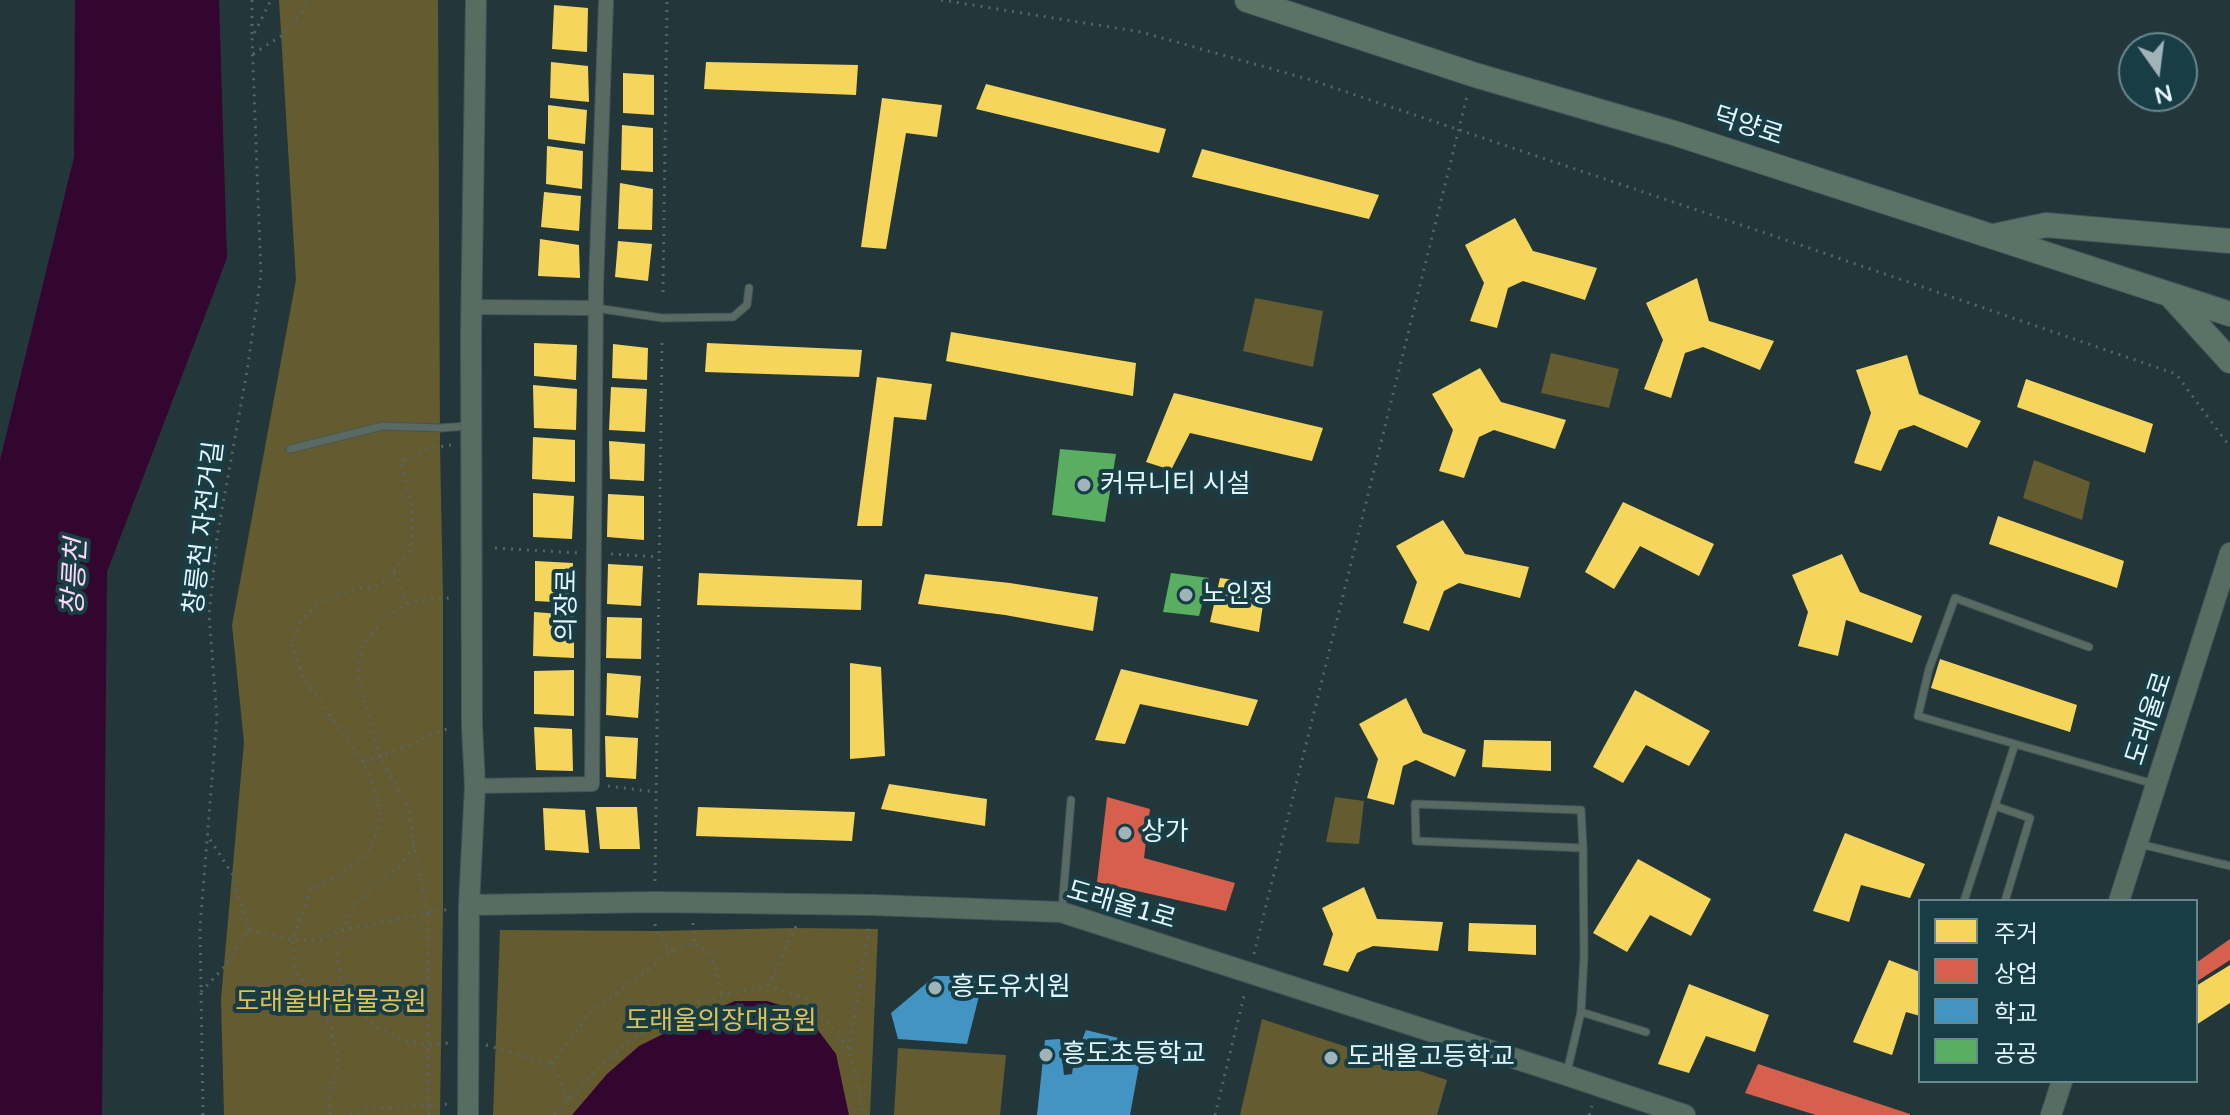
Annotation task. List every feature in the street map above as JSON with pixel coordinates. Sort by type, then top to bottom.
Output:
[{"type":"main road","name":"덕양로","points":[[1247,0],[1475,75],[1674,133],[2230,314]]},
{"type":"main road","points":[[1992,236],[2046,225],[2230,241]]},
{"type":"main road","points":[[2170,294],[2230,361]]},
{"type":"street","points":[[468,1115],[460,907],[475,786],[471,426],[476,0]]},
{"type":"street","name":"의장로","points":[[592,784],[596,308],[606,2]]},
{"type":"street","points":[[473,307],[596,308]]},
{"type":"street","name":"도래울로","points":[[2120,899],[2230,553]]},
{"type":"street","points":[[475,786],[592,784]]},
{"type":"street","name":"도래울1로","points":[[460,907],[655,902],[1061,912],[1685,1115]]},
{"type":"street","points":[[2051,1115],[2061,1083]]},
{"type":"lane","points":[[596,308],[662,318],[733,317],[747,305],[749,288]]},
{"type":"lane","points":[[290,449],[383,426],[471,426]]},
{"type":"lane","points":[[2089,647],[1955,598],[1929,669],[1918,716],[2156,785]]},
{"type":"lane","points":[[1965,899],[2015,744]]},
{"type":"lane","points":[[1061,912],[1071,800]]},
{"type":"lane","points":[[1566,1075],[1581,1012],[1584,956],[1583,848],[1581,810],[1415,804],[1416,841],[1583,848]]},
{"type":"lane","points":[[1995,806],[2030,818],[2006,899]]},
{"type":"lane","points":[[2138,844],[2230,866]]},
{"type":"lane","points":[[1581,1012],[1646,1032]]},
{"type":"path","name":"창릉천 자전거길","points":[[203,1115],[200,927],[217,717],[209,615],[217,537],[261,275],[252,0]]},
{"type":"path","points":[[252,38],[271,0]]},
{"type":"path","points":[[253,54],[281,36],[304,10],[308,0]]},
{"type":"path","points":[[663,292],[667,0]]},
{"type":"path","points":[[941,0],[1141,32],[1311,80],[2176,374],[2230,447]]},
{"type":"path","points":[[1254,954],[1467,94]]},
{"type":"path","points":[[655,881],[662,343]]},
{"type":"path","points":[[330,1115],[329,1098],[339,1062],[331,1028],[294,968],[293,940],[310,890],[343,873],[368,854],[382,819],[363,762],[303,677],[292,647],[301,620],[323,600],[355,589],[378,586],[394,572],[410,551],[413,527],[401,462],[426,449],[451,445]]},
{"type":"path","points":[[495,548],[580,553]]},
{"type":"path","points":[[611,554],[659,557]]},
{"type":"path","points":[[394,572],[407,604]]},
{"type":"path","points":[[429,1115],[427,914],[423,886],[409,808],[380,757],[358,677],[362,647],[383,619],[407,604],[451,598]]},
{"type":"path","points":[[363,762],[452,728]]},
{"type":"path","points":[[592,784],[656,792]]},
{"type":"path","points":[[201,992],[225,966],[249,930],[233,875],[207,836]]},
{"type":"path","points":[[414,846],[400,866],[375,883],[353,907],[337,955],[342,985],[358,1010],[379,1029],[407,1041],[428,1045],[449,1043]]},
{"type":"path","points":[[249,930],[293,940],[320,939],[343,930],[460,907]]},
{"type":"path","points":[[768,986],[798,922]]},
{"type":"path","points":[[863,1115],[849,1049],[870,922]]},
{"type":"path","points":[[693,923],[694,943]]},
{"type":"path","points":[[655,924],[656,931],[672,951]]},
{"type":"path","points":[[551,1064],[589,1014],[672,951],[694,943],[708,951],[722,995]]},
{"type":"path","points":[[554,1115],[599,1067],[636,1036],[695,1003],[722,995],[768,986],[809,1000],[849,1049]]},
{"type":"path","points":[[1215,1115],[1245,988]]},
{"type":"path","points":[[486,1045],[551,1064],[569,1099]]},
{"type":"path","points":[[350,1115],[367,1109],[448,1104]]},
{"type":"path","points":[[1589,1115],[1592,1106]]},
{"type":"green space","name":"도래울바람물공원","points":[[279,0],[438,0],[443,599],[440,1115],[224,1115],[221,999],[244,742],[232,625],[296,280]]},
{"type":"green space","points":[[1255,298],[1323,311],[1313,367],[1243,351]]},
{"type":"green space","points":[[1551,353],[1619,369],[1609,408],[1541,393]]},
{"type":"green space","points":[[2034,460],[2090,482],[2082,520],[2023,498]]},
{"type":"green space","points":[[1335,797],[1364,801],[1359,844],[1326,842]]},
{"type":"green space","name":"도래울의장대공원","points":[[878,929],[870,1115],[493,1115],[500,930]]},
{"type":"green space","name":"도래울고등학교","points":[[1262,1019],[1447,1080],[1437,1115],[1240,1115]]},
{"type":"green space","points":[[898,1048],[1006,1055],[1000,1115],[894,1115]]},
{"type":"water","name":"창릉천","points":[[75,0],[219,0],[227,258],[107,572],[102,1115],[0,1115],[0,460],[74,157]]},
{"type":"water","points":[[735,1001],[767,1001],[805,1013],[836,1054],[849,1115],[572,1115],[607,1074],[639,1046]]},
{"type":"building: 주거","points":[[554,5],[588,8],[587,52],[552,49]]},
{"type":"building: 주거","points":[[551,62],[588,66],[589,102],[550,98]]},
{"type":"building: 주거","points":[[706,62],[858,65],[856,95],[704,89]]},
{"type":"building: 주거","points":[[623,73],[654,75],[654,115],[623,113]]},
{"type":"building: 주거","points":[[986,84],[1166,129],[1159,153],[976,109]]},
{"type":"building: 주거","points":[[882,98],[942,105],[937,137],[906,133],[886,249],[861,247]]},
{"type":"building: 주거","points":[[548,105],[587,110],[585,144],[548,139]]},
{"type":"building: 주거","points":[[622,125],[653,128],[653,172],[621,170]]},
{"type":"building: 주거","points":[[547,146],[583,151],[582,189],[546,184]]},
{"type":"building: 주거","points":[[1202,149],[1379,195],[1369,219],[1192,177]]},
{"type":"building: 주거","points":[[620,183],[653,189],[652,230],[618,229]]},
{"type":"building: 주거","points":[[544,192],[581,196],[579,231],[541,227]]},
{"type":"building: 주거","points":[[1515,218],[1533,251],[1597,268],[1585,300],[1523,281],[1508,288],[1497,328],[1470,321],[1484,283],[1465,245]]},
{"type":"building: 주거","points":[[540,239],[579,245],[580,278],[538,276]]},
{"type":"building: 주거","points":[[618,241],[652,244],[648,281],[615,277]]},
{"type":"building: 주거","points":[[1697,278],[1709,321],[1774,341],[1760,370],[1703,347],[1685,353],[1671,398],[1644,389],[1663,340],[1646,303]]},
{"type":"building: 주거","points":[[951,332],[1136,363],[1133,396],[946,361]]},
{"type":"building: 주거","points":[[534,343],[577,345],[576,380],[534,376]]},
{"type":"building: 주거","points":[[707,343],[862,350],[859,377],[705,372]]},
{"type":"building: 주거","points":[[613,344],[648,348],[647,380],[612,378]]},
{"type":"building: 주거","points":[[1907,355],[1919,394],[1981,421],[1967,448],[1914,425],[1899,430],[1881,471],[1854,463],[1871,413],[1856,370]]},
{"type":"building: 주거","points":[[1480,368],[1501,402],[1566,420],[1555,449],[1494,430],[1479,437],[1464,478],[1439,471],[1453,430],[1432,394]]},
{"type":"building: 주거","points":[[877,377],[932,384],[926,420],[894,417],[882,526],[857,526]]},
{"type":"building: 주거","points":[[2026,379],[2153,424],[2145,453],[2017,407]]},
{"type":"building: 주거","points":[[533,385],[577,389],[576,430],[534,428]]},
{"type":"building: 주거","points":[[611,387],[647,389],[645,432],[609,430]]},
{"type":"building: 주거","points":[[1174,393],[1323,428],[1312,461],[1190,433],[1171,470],[1146,462]]},
{"type":"building: 주거","points":[[533,437],[575,440],[575,482],[532,479]]},
{"type":"building: 주거","points":[[609,441],[645,444],[644,481],[610,479]]},
{"type":"building: 주거","points":[[533,493],[574,496],[572,539],[533,537]]},
{"type":"building: 주거","points":[[608,494],[644,496],[644,540],[607,537]]},
{"type":"building: 주거","points":[[1623,502],[1714,544],[1699,576],[1640,546],[1614,589],[1585,572]]},
{"type":"building: 주거","points":[[1998,516],[2124,561],[2117,588],[1989,544]]},
{"type":"building: 주거","points":[[1443,520],[1465,554],[1529,567],[1520,598],[1459,583],[1444,591],[1429,631],[1403,623],[1417,582],[1396,546]]},
{"type":"building: 주거","points":[[1842,554],[1860,592],[1922,616],[1912,643],[1846,620],[1838,656],[1798,646],[1808,612],[1792,575]]},
{"type":"building: 주거","points":[[535,561],[573,563],[572,603],[535,601]]},
{"type":"building: 주거","points":[[608,564],[643,566],[641,606],[607,604]]},
{"type":"building: 주거","points":[[699,573],[862,580],[861,610],[697,605]]},
{"type":"building: 주거","points":[[925,574],[1098,597],[1093,631],[918,604]]},
{"type":"building: 주거","points":[[1220,578],[1266,584],[1259,632],[1210,622]]},
{"type":"building: 주거","points":[[534,612],[574,615],[574,658],[533,656]]},
{"type":"building: 주거","points":[[607,617],[642,618],[641,659],[606,658]]},
{"type":"building: 주거","points":[[1940,659],[2077,705],[2070,732],[1931,688]]},
{"type":"building: 주거","points":[[850,663],[881,667],[885,756],[850,759]]},
{"type":"building: 주거","points":[[1121,669],[1258,700],[1248,726],[1140,704],[1125,744],[1095,740]]},
{"type":"building: 주거","points":[[574,670],[574,716],[534,714],[534,671]]},
{"type":"building: 주거","points":[[607,673],[641,676],[638,718],[606,715]]},
{"type":"building: 주거","points":[[1635,690],[1710,731],[1689,766],[1646,745],[1623,783],[1593,767]]},
{"type":"building: 주거","points":[[1406,698],[1423,733],[1466,750],[1455,777],[1416,760],[1403,766],[1394,805],[1367,798],[1378,759],[1359,724]]},
{"type":"building: 주거","points":[[534,727],[572,729],[573,771],[536,770]]},
{"type":"building: 주거","points":[[605,736],[638,738],[636,779],[606,777]]},
{"type":"building: 주거","points":[[1484,740],[1551,741],[1551,771],[1482,767]]},
{"type":"building: 주거","points":[[889,784],[987,799],[985,826],[881,809]]},
{"type":"building: 주거","points":[[596,807],[637,807],[640,849],[600,849]]},
{"type":"building: 주거","points":[[698,807],[855,812],[852,841],[696,836]]},
{"type":"building: 주거","points":[[543,808],[585,810],[589,853],[545,850]]},
{"type":"building: 주거","points":[[1845,833],[1925,864],[1910,898],[1861,885],[1849,922],[1813,911]]},
{"type":"building: 주거","points":[[1638,859],[1711,899],[1691,936],[1650,915],[1627,952],[1593,933]]},
{"type":"building: 주거","points":[[1364,887],[1377,919],[1443,922],[1438,951],[1373,946],[1357,953],[1348,972],[1323,965],[1333,934],[1322,908]]},
{"type":"building: 주거","points":[[1469,923],[1536,925],[1536,955],[1468,951]]},
{"type":"building: 주거","points":[[1889,960],[1918,971],[1918,1015],[1906,1012],[1892,1055],[1853,1042]]},
{"type":"building: 주거","points":[[2230,965],[2230,1003],[2198,1024],[2198,985]]},
{"type":"building: 주거","points":[[1689,984],[1769,1015],[1755,1052],[1706,1036],[1689,1073],[1658,1064]]},
{"type":"building: 상업","name":"상가","points":[[1107,797],[1150,809],[1144,858],[1235,883],[1226,911],[1097,882]]},
{"type":"building: 상업","points":[[2230,939],[2230,960],[2198,981],[2198,962]]},
{"type":"building: 상업","points":[[1758,1064],[1910,1115],[1816,1115],[1745,1093]]},
{"type":"building: 학교","points":[[935,976],[984,976],[967,1044],[898,1039],[891,1013]]},
{"type":"building: 학교","points":[[1086,1030],[1143,1044],[1130,1115],[1037,1115],[1045,1040],[1060,1039],[1064,1075],[1072,1074]]},
{"type":"building: 공공","name":"커뮤니티 시설","points":[[1060,449],[1116,454],[1105,522],[1052,515]]},
{"type":"building: 공공","name":"노인정","points":[[1171,573],[1209,578],[1199,616],[1163,612]]},
{"type":"place","name":"커뮤니티 시설","points":[[1084,485]]},
{"type":"place","name":"노인정","points":[[1186,595]]},
{"type":"place","name":"상가","points":[[1125,833]]},
{"type":"place","name":"흥도유치원","points":[[935,988]]},
{"type":"place","name":"흥도초등학교","points":[[1046,1055]]},
{"type":"place","name":"도래울고등학교","points":[[1331,1058]]}]
